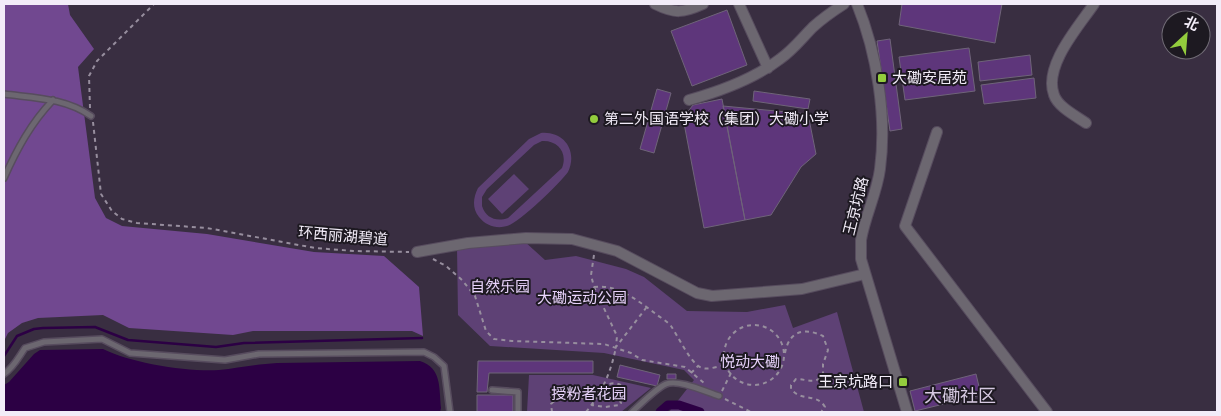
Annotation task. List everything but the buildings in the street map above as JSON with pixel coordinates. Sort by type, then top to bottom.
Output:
[{"type":"street","points":[[655,4],[666,10],[680,12],[703,4]]},
{"type":"street","points":[[739,4],[768,68]]},
{"type":"street","points":[[689,100],[718,92],[768,68],[794,47],[827,14],[844,4]]},
{"type":"street","name":"王京坑路","points":[[857,4],[868,34],[883,122],[880,170],[862,240],[861,259],[907,412]]},
{"type":"street","points":[[1086,124],[1061,104],[1054,95],[1052,81],[1056,62],[1063,48],[1094,4]]},
{"type":"street","points":[[937,132],[905,226],[1047,412]]},
{"type":"street","points":[[417,252],[468,243],[526,238],[572,239],[617,251],[697,293],[712,296],[802,289],[865,274]]},
{"type":"lane","points":[[4,94],[53,100],[74,106],[91,116]]},
{"type":"lane","points":[[4,178],[29,128],[53,100]]},
{"type":"lane","points":[[4,374],[16,363],[25,348],[44,342],[102,339],[130,353],[225,360],[259,354],[424,352],[434,357],[444,366],[450,412]]},
{"type":"lane","points":[[632,412],[665,384],[680,383],[719,396]]},
{"type":"lane","points":[[492,390],[518,392],[518,412]]},
{"type":"path","name":"环西丽湖碧道","points":[[154,4],[97,61],[88,76],[101,194],[112,211],[122,219],[137,223],[207,228],[315,248],[417,252],[446,266],[462,280],[475,296],[486,332],[494,339],[604,344],[631,353],[642,360],[685,367],[705,384]]},
{"type":"path","points":[[586,412],[604,386],[613,362],[617,336],[594,287],[591,275],[596,245]]},
{"type":"path","points":[[594,287],[610,288],[627,295],[647,307],[670,325],[691,359],[698,366],[706,369],[726,364]]},
{"type":"path","points":[[616,347],[647,307]]},
{"type":"path","points":[[784,356],[780,340],[773,332],[765,327],[755,325],[737,330],[730,337],[724,355],[731,373],[738,380],[746,384],[757,384],[766,382],[781,369],[784,356],[786,345],[798,333],[810,330],[823,336],[828,350],[823,364],[823,375],[814,382],[796,379],[791,385],[791,389],[799,397],[816,399],[822,402],[825,407],[821,412]]},
{"type":"path","points":[[691,373],[698,366]]},
{"type":"path","points":[[731,373],[719,396],[751,412]]},
{"type":"path","points":[[552,412],[552,404],[557,399],[564,397],[587,398],[604,386],[617,384],[624,387],[624,391],[620,392],[618,396],[621,403],[616,406],[592,405]]},
{"type":"green space","points":[[541,133],[549,133],[562,139],[570,150],[571,164],[568,172],[539,202],[513,223],[499,227],[488,225],[479,217],[474,207],[474,199],[478,188],[529,139]],"holes":[[[542,141],[548,141],[557,145],[563,153],[564,162],[562,168],[508,218],[496,219],[486,214],[482,206],[482,197],[487,189],[534,145]]]},
{"type":"green space","points":[[514,174],[529,189],[502,214],[488,199]]},
{"type":"green space","name":"悦动大磡","points":[[524,241],[545,260],[576,256],[626,269],[644,277],[687,311],[747,312],[785,305],[793,328],[837,312],[864,412],[669,412],[694,380],[684,370],[604,353],[490,346],[458,315],[457,247]]},
{"type":"green space","name":"授粉者花园","points":[[529,375],[593,375],[651,388],[621,412],[527,412]]},
{"type":"shaded area","points":[[4,4],[68,4],[70,15],[94,49],[78,67],[95,198],[106,218],[122,226],[207,234],[314,252],[384,256],[419,287],[423,336],[412,331],[253,331],[233,335],[129,328],[103,315],[38,318],[22,323],[8,333],[4,341]]},
{"type":"shaded area","points":[[103,349],[160,366],[191,370],[219,370],[277,363],[420,361],[432,368],[436,374],[441,408],[440,412],[4,412],[4,385],[40,350]]},
{"type":"waterway","points":[[4,356],[17,336],[34,329],[43,328],[95,327],[128,340],[216,347],[244,343],[422,338]]},
{"type":"waterway","points":[[660,412],[668,405],[679,405],[700,412]]},
{"type":"place","name":"大磡安居苑","points":[[882,78]]},
{"type":"place","name":"第二外国语学校（集团）大磡小学","points":[[594,119]]},
{"type":"place","name":"王京坑路口","points":[[903,382]]},
{"type":"district","name":"大磡社区","points":[[960,396]]},
{"type":"park label","name":"自然乐园","points":[[500,287]]},
{"type":"park label","name":"大磡运动公园","points":[[582,298]]}]
